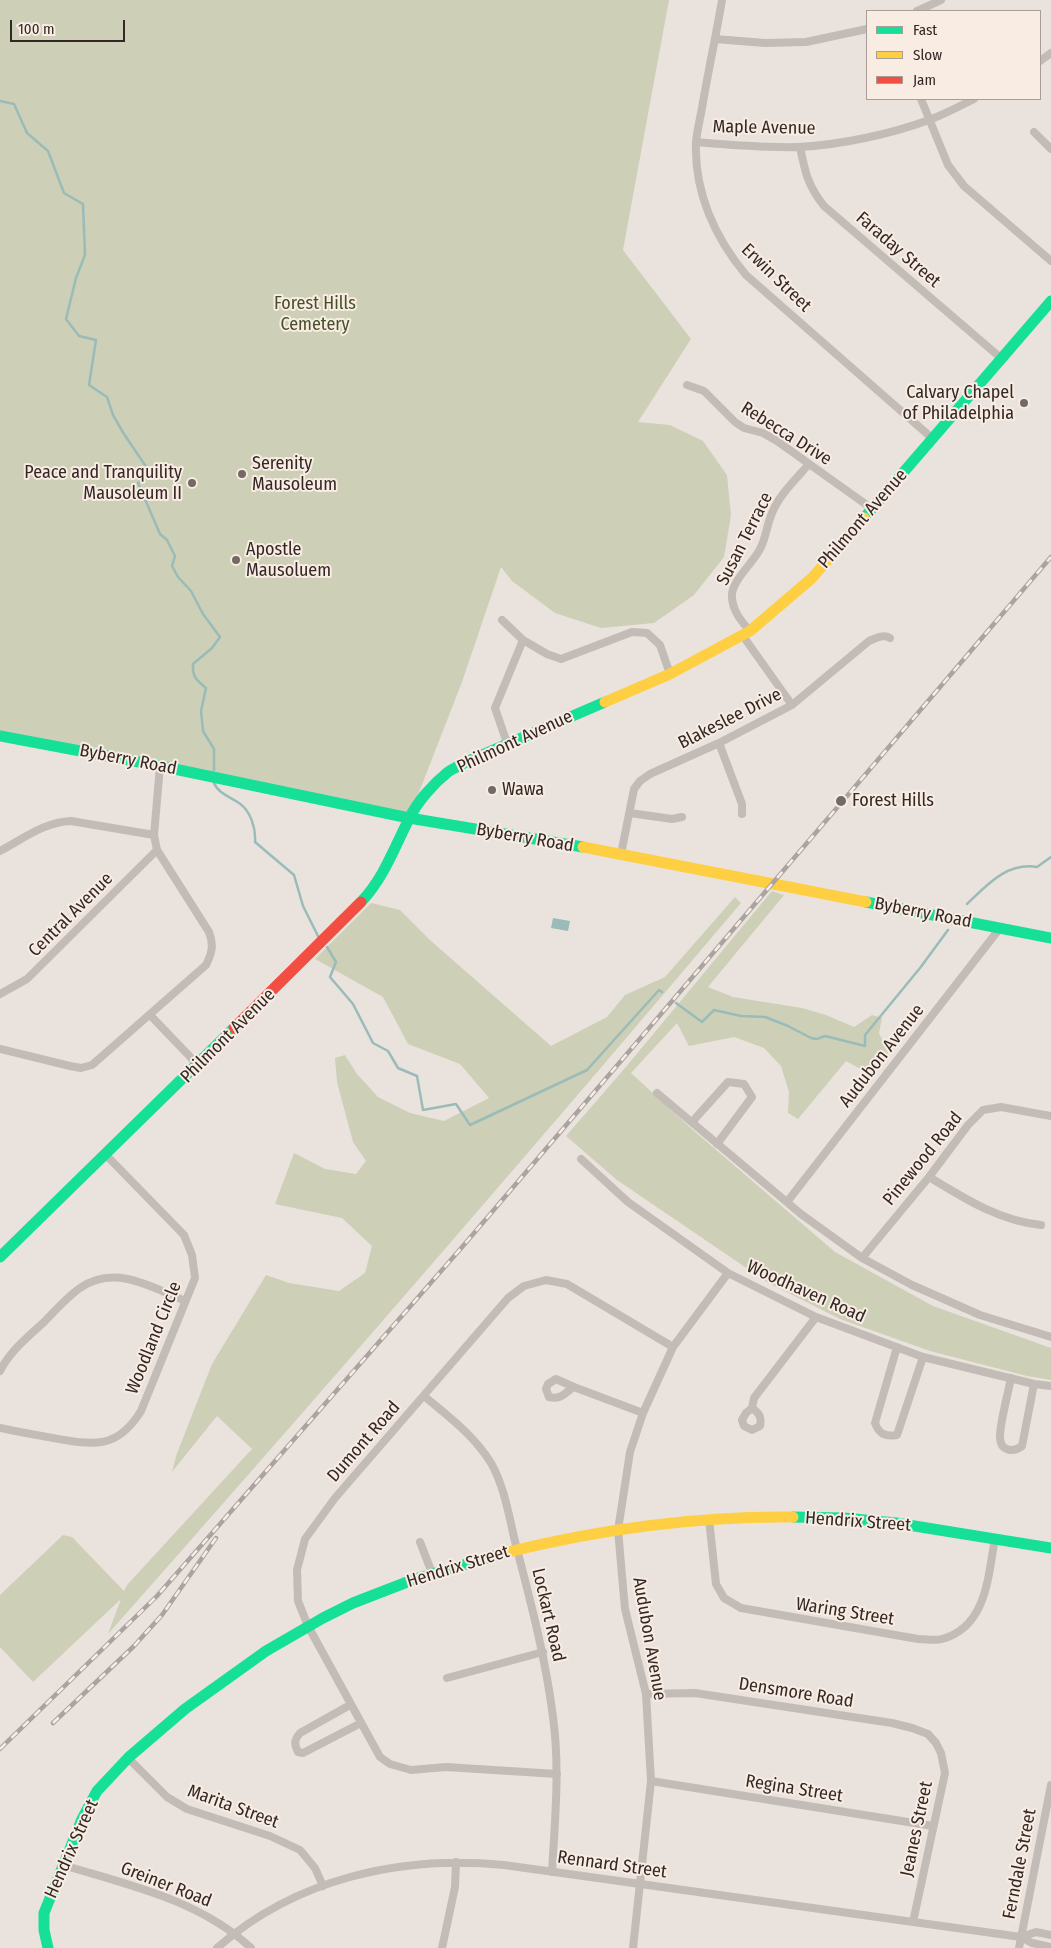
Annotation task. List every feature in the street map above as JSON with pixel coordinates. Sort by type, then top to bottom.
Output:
[{"type":"main road","name":"Philmont Avenue","points":[[0,1257],[198,1065],[368,896],[394,853],[409,818],[423,796],[448,772],[507,743],[670,674],[747,633],[812,578],[1051,301]]},
{"type":"main road","name":"Byberry Road","points":[[0,736],[160,766],[409,818],[621,854],[1051,938]]},
{"type":"main road","name":"Hendrix Street","points":[[48,1948],[43,1933],[44,1914],[80,1822],[96,1793],[128,1758],[167,1722],[211,1687],[259,1654],[356,1601],[432,1573],[517,1549],[618,1530],[709,1519],[765,1517],[896,1523],[1051,1548]]},
{"type":"street","name":"Erwin Street","points":[[722,0],[696,142],[699,175],[706,207],[715,231],[729,254],[746,275],[933,438]]},
{"type":"street","points":[[920,10],[941,0]]},
{"type":"street","points":[[715,39],[765,43],[806,42],[866,29]]},
{"type":"street","points":[[921,100],[948,165],[964,186],[1051,261]]},
{"type":"street","name":"Maple Avenue","points":[[696,142],[746,146],[800,147],[862,138],[929,120],[972,100]]},
{"type":"street","points":[[1034,132],[1051,149]]},
{"type":"street","name":"Faraday Street","points":[[800,147],[806,175],[812,191],[824,206],[1002,359]]},
{"type":"street","name":"Rebecca Drive","points":[[687,385],[704,391],[735,422],[744,428],[763,433],[871,508]]},
{"type":"street","name":"Susan Terrace","points":[[792,705],[739,618],[732,602],[732,592],[760,549],[772,513],[783,495],[809,464]]},
{"type":"street","points":[[502,620],[523,640],[547,654],[562,659],[632,632],[647,633],[660,645],[670,674]]},
{"type":"street","name":"Blakeslee Drive","points":[[621,854],[634,788],[640,781],[650,774],[719,743],[792,705],[869,641],[878,637],[886,636],[890,638]]},
{"type":"street","points":[[507,743],[495,708],[523,640]]},
{"type":"street","points":[[719,743],[742,804],[742,814]]},
{"type":"street","points":[[0,1049],[81,1068],[92,1065],[206,965],[212,952],[212,939],[157,850],[154,835],[160,766]]},
{"type":"street","points":[[630,813],[672,819],[682,817]]},
{"type":"street","points":[[0,851],[40,829],[62,821],[154,835]]},
{"type":"street","name":"Central Avenue","points":[[0,994],[27,979],[157,850]]},
{"type":"street","name":"Audubon Avenue","points":[[788,1202],[1000,928]]},
{"type":"street","points":[[150,1015],[198,1065]]},
{"type":"street","points":[[692,1122],[728,1082],[744,1084],[752,1097],[717,1144]]},
{"type":"street","points":[[657,1093],[801,1214],[862,1258],[912,1285],[972,1312],[1051,1337]]},
{"type":"street","name":"Pinewood Road","points":[[862,1258],[930,1177],[963,1130],[983,1110],[1001,1107],[1051,1116]]},
{"type":"street","name":"Woodland Circle","points":[[0,1428],[88,1444],[106,1441],[124,1432],[133,1424],[141,1411],[195,1278],[189,1244],[184,1235],[106,1155]]},
{"type":"street","name":"Woodhaven Road","points":[[580,1159],[628,1202],[728,1273],[816,1317],[923,1357],[1034,1384],[1051,1386]]},
{"type":"street","points":[[930,1177],[978,1206],[1009,1218],[1041,1225]]},
{"type":"street","name":"Audubon Avenue","points":[[633,1948],[651,1781],[646,1694],[625,1609],[618,1530],[630,1452],[643,1413],[673,1347],[728,1273]]},
{"type":"street","points":[[0,1371],[10,1355],[79,1288],[95,1280],[114,1276],[132,1279],[186,1301]]},
{"type":"street","name":"Dumont Road","points":[[557,1774],[446,1767],[414,1770],[390,1764],[380,1758],[308,1626],[298,1601],[297,1570],[305,1539],[335,1498],[508,1298],[524,1286],[546,1280],[567,1284],[673,1347]]},
{"type":"street","points":[[752,1408],[754,1398],[816,1317]]},
{"type":"street","points":[[897,1347],[875,1423],[878,1431],[883,1435],[897,1434],[923,1357]]},
{"type":"street","points":[[1011,1378],[1000,1438],[1001,1443],[1008,1450],[1017,1450],[1022,1446],[1034,1384]]},
{"type":"street","points":[[574,1387],[643,1413]]},
{"type":"street","name":"Lockart Road","points":[[424,1396],[460,1425],[480,1446],[492,1464],[503,1496],[543,1652],[553,1717],[557,1774],[552,1872]]},
{"type":"street","name":"Waring Street","points":[[709,1519],[716,1584],[724,1598],[741,1608],[918,1639],[940,1639],[960,1632],[966,1626],[981,1606],[995,1538]]},
{"type":"street","points":[[420,1542],[432,1573]]},
{"type":"street","points":[[447,1678],[543,1652]]},
{"type":"street","name":"Densmore Road","points":[[646,1694],[695,1693],[892,1723],[928,1734],[936,1743]]},
{"type":"street","points":[[350,1705],[300,1733],[295,1739],[295,1746],[298,1752],[303,1753],[360,1724]]},
{"type":"street","name":"Jeanes Street","points":[[913,1922],[945,1773],[936,1743]]},
{"type":"street","name":"Marita Street","points":[[128,1758],[167,1797],[187,1809],[270,1836],[300,1850],[315,1868],[323,1886]]},
{"type":"street","name":"Regina Street","points":[[651,1781],[933,1826]]},
{"type":"street","name":"Ferndale Street","points":[[1019,1948],[1051,1785]]},
{"type":"street","points":[[442,1948],[455,1887],[456,1862]]},
{"type":"street","name":"Rennard Street","points":[[217,1948],[236,1933],[289,1900],[323,1886],[356,1875],[387,1868],[415,1864],[456,1862],[504,1865],[1021,1937],[1032,1943],[1051,1946]]},
{"type":"street","name":"Greiner Road","points":[[63,1865],[183,1904],[236,1933],[251,1948]]},
{"type":"street","name":"Rennard Street","points":[[1021,1937],[1036,1932],[1051,1935]]},
{"type":"green space","name":"Forest Hills Cemetery","points":[[0,0],[669,0],[623,250],[691,339],[638,422],[670,425],[703,441],[727,475],[731,515],[724,557],[694,595],[654,623],[601,628],[555,613],[512,581],[501,567],[462,682],[409,818],[0,737]]},
{"type":"green space","points":[[772,891],[784,895],[708,987],[733,997],[802,1008],[826,1015],[854,1027],[872,1015],[882,1018],[879,1033],[888,1053],[873,1076],[846,1061],[798,1119],[788,1113],[789,1092],[781,1066],[764,1048],[734,1037],[689,1046],[677,1023],[631,1073],[693,1130],[835,1252],[933,1306],[1051,1348],[1051,1380],[1027,1376],[930,1351],[840,1319],[767,1282],[617,1180],[566,1136]]},
{"type":"green space","points":[[735,897],[741,903],[663,995],[427,1270],[108,1634],[121,1599],[33,1682],[0,1647],[0,1595],[63,1535],[72,1537],[124,1591],[127,1585],[252,1449],[217,1416],[172,1472],[176,1456],[212,1364],[266,1275],[289,1283],[339,1291],[365,1273],[372,1246],[342,1218],[275,1204],[294,1153],[325,1169],[356,1174],[366,1161],[353,1142],[337,1082],[335,1058],[345,1055],[357,1074],[378,1097],[410,1113],[444,1121],[489,1098],[460,1064],[408,1044],[383,997],[315,959],[371,903],[400,910],[431,941],[551,1046],[607,1017],[625,995],[665,977]]},
{"type":"water","points":[[553,918],[570,921],[568,931],[551,928]]},
{"type":"waterway","points":[[0,101],[14,104],[27,133],[48,151],[64,193],[83,204],[85,255],[76,278],[66,319],[79,336],[96,340],[89,385],[107,397],[113,415],[151,474],[138,483],[160,534],[167,540],[175,556],[172,566],[178,577],[191,591],[203,614],[220,637],[212,648],[193,664],[195,678],[206,688],[201,711],[203,731],[214,749],[214,770]]},
{"type":"waterway","points":[[214,783],[221,792],[243,806],[250,815],[254,826],[255,842],[294,875],[303,906],[319,938]]},
{"type":"waterway","points":[[967,904],[998,876],[1016,868],[1026,866],[1037,867],[1051,857]]},
{"type":"waterway","points":[[676,1003],[702,1022],[714,1010],[741,1016],[765,1017],[811,1038],[817,1039],[825,1036],[865,1046],[865,1035],[920,968],[948,930]]},
{"type":"waterway","points":[[327,947],[336,962],[330,977],[353,1004],[373,1043],[388,1051],[398,1068],[417,1076],[423,1110],[456,1104],[470,1125],[587,1070],[659,990],[662,992]]},
{"type":"railway","points":[[0,1749],[157,1596],[463,1246],[1051,557]]},
{"type":"railway","points":[[53,1723],[134,1646],[162,1615],[216,1538]]},
{"type":"traffic: fast","points":[[864,518],[1051,301]]},
{"type":"traffic: fast","points":[[361,902],[382,873],[416,806],[448,772],[468,761],[605,702]]},
{"type":"traffic: fast","points":[[0,736],[160,766],[409,818],[583,847]]},
{"type":"traffic: fast","points":[[866,902],[1051,938]]},
{"type":"traffic: fast","points":[[0,1257],[234,1028]]},
{"type":"traffic: fast","points":[[793,1517],[844,1518],[896,1523],[1051,1548]]},
{"type":"traffic: fast","points":[[48,1948],[44,1930],[44,1913],[82,1819],[97,1791],[129,1757],[185,1709],[266,1651],[323,1618],[353,1603],[415,1579],[508,1552]]},
{"type":"traffic: slow","points":[[605,702],[670,674],[750,631],[812,578],[864,518]]},
{"type":"traffic: slow","points":[[583,847],[866,902]]},
{"type":"traffic: slow","points":[[508,1552],[578,1537],[649,1526],[721,1519],[793,1517]]},
{"type":"traffic: jam","points":[[234,1028],[361,902]]},
{"type":"place","name":"Calvary Chapel of Philadelphia","points":[[1024,403]]},
{"type":"place","name":"Serenity Mausoleum","points":[[242,474]]},
{"type":"place","name":"Peace and Tranquility Mausoleum II","points":[[192,483]]},
{"type":"place","name":"Apostle Mausoluem","points":[[236,560]]},
{"type":"place","name":"Wawa","points":[[492,790]]},
{"type":"place","name":"Forest Hills","points":[[841,801]]}]
